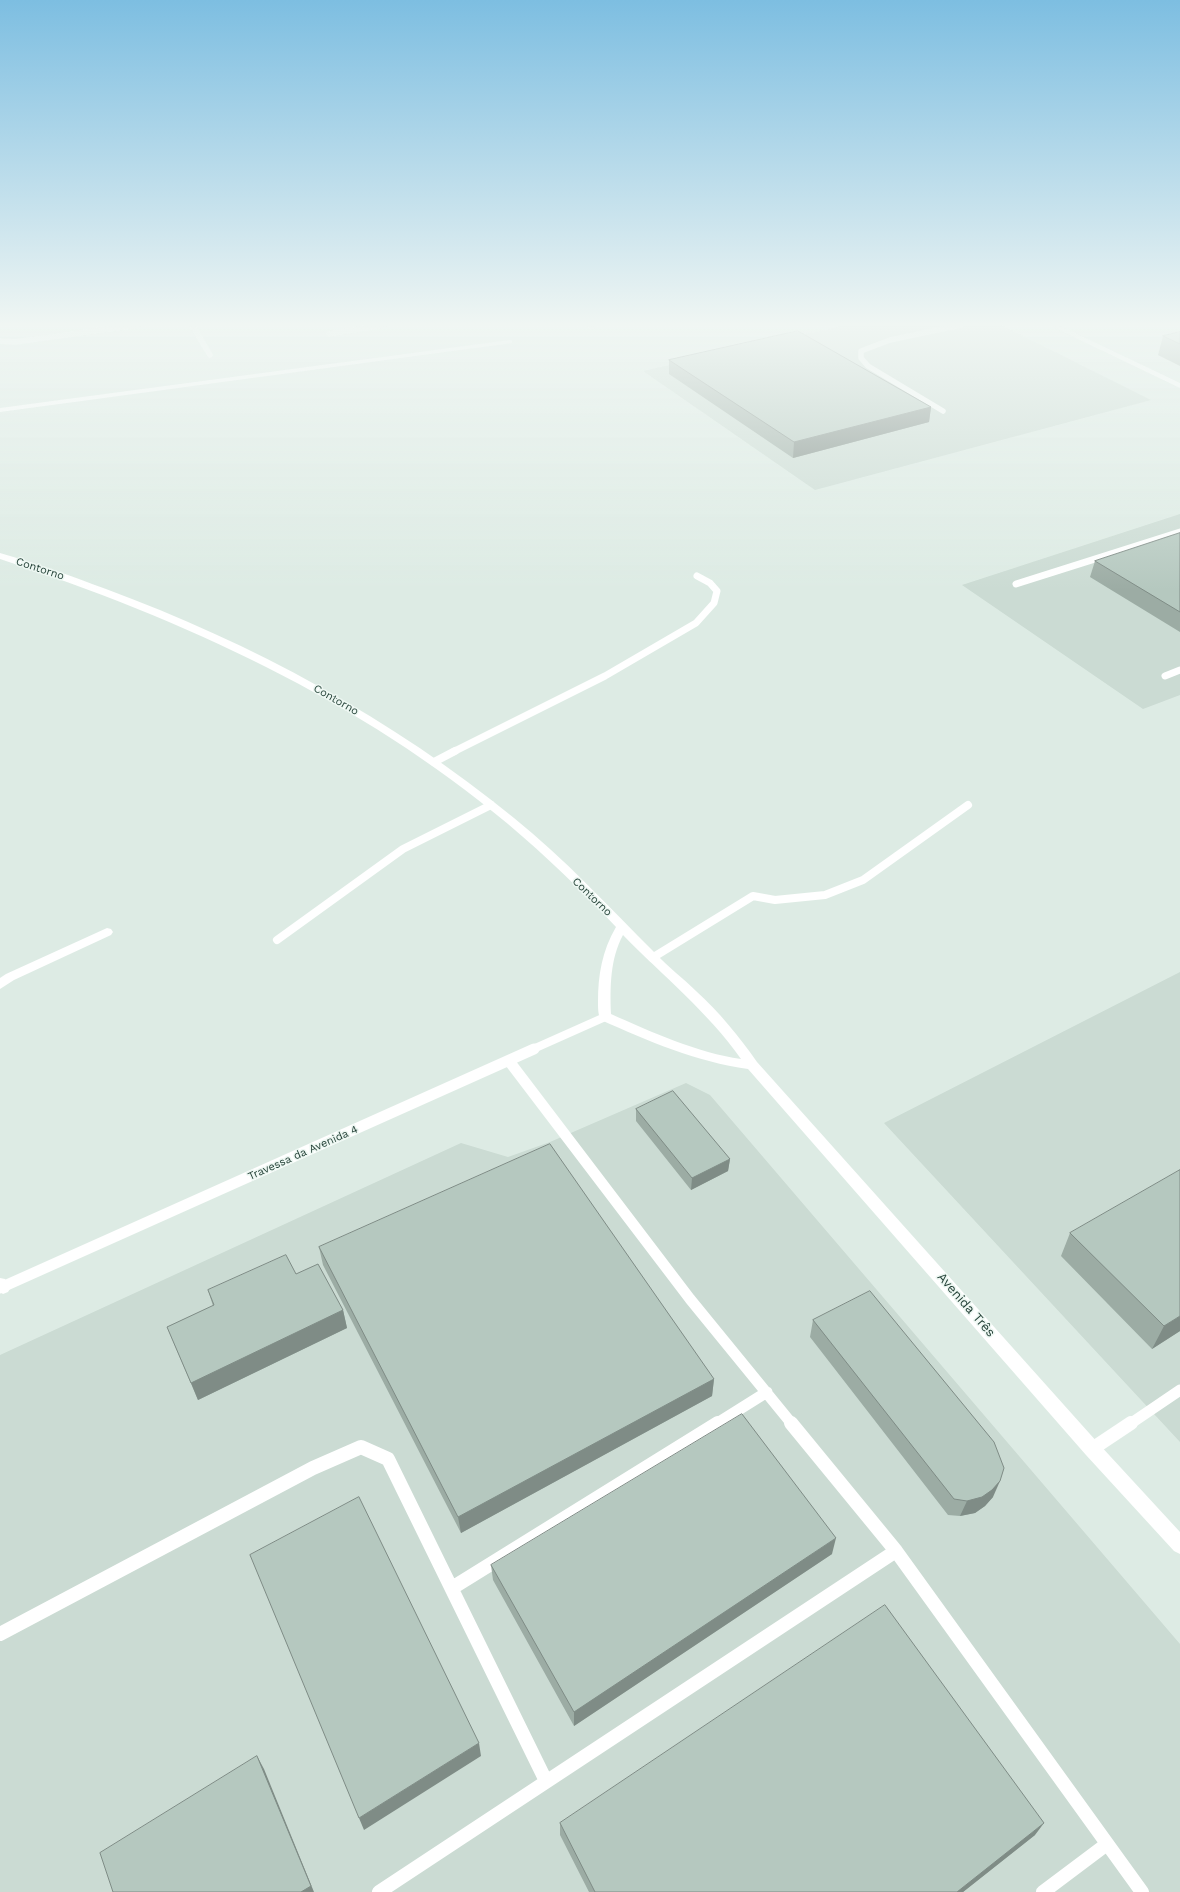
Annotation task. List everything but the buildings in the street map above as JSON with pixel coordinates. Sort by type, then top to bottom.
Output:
[{"type":"street","name":"Contorno","points":[[0,556],[120,596],[215,637],[282,670],[346,705],[434,762],[491,805],[561,866],[652,958]]},
{"type":"street","points":[[622,926],[613,940],[607,960],[604,980],[605,1017],[644,1034],[723,1061],[752,1065]]},
{"type":"street","points":[[0,985],[10,977],[107,932]]},
{"type":"street","name":"Avenida Três","points":[[652,958],[700,1002],[728,1032],[752,1065],[1092,1449],[1180,1545]]},
{"type":"lane","points":[[1016,584],[1180,532]]},
{"type":"lane","points":[[434,762],[605,676],[696,623],[714,603],[717,592],[710,583],[697,576]]},
{"type":"lane","points":[[1164,676],[1180,670]]},
{"type":"lane","points":[[277,940],[403,849],[491,805]]},
{"type":"lane","points":[[652,958],[753,896],[775,900],[825,895],[864,880],[968,805]]},
{"type":"lane","name":"Travessa da Avenida 4","points":[[1,1286],[605,1017]]},
{"type":"lane","points":[[509,1061],[690,1299],[896,1551],[1142,1892]]},
{"type":"lane","points":[[1092,1449],[1180,1390]]},
{"type":"lane","points":[[452,1588],[767,1392]]},
{"type":"lane","points":[[0,1634],[313,1468],[361,1447],[388,1459],[546,1782]]},
{"type":"lane","points":[[379,1892],[896,1551]]},
{"type":"lane","points":[[1043,1892],[1107,1844]]},
{"type":"shaded area","points":[[704,413],[1101,413],[815,490]]},
{"type":"shaded area","points":[[1180,514],[1180,695],[1143,709],[962,585]]},
{"type":"shaded area","points":[[1180,972],[1180,1442],[884,1123]]},
{"type":"shaded area","points":[[686,1083],[710,1095],[1180,1644],[1180,1892],[0,1892],[0,1355],[461,1143],[508,1157],[550,1142]]}]
